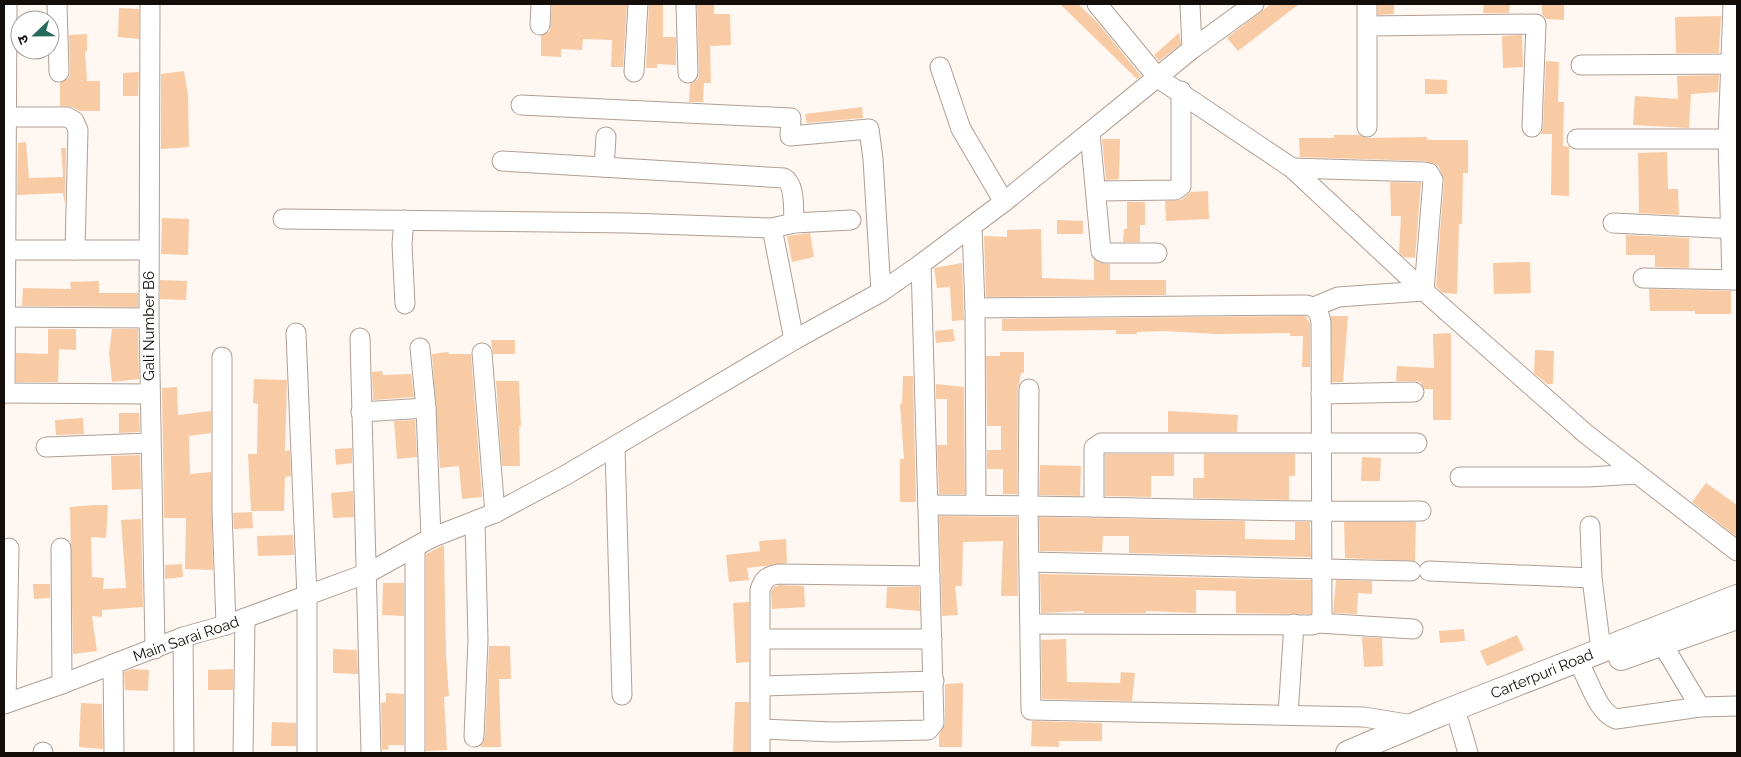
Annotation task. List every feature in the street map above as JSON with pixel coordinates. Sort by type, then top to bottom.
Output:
[{"type":"main road","name":"Carterpuri Road","points":[[1348,753],[1737,597]]},
{"type":"main road","name":"Carterpuri Road","points":[[1372,753],[1459,722],[1583,671],[1663,645],[1737,617]]},
{"type":"street","points":[[7,4],[4,393],[150,394]]},
{"type":"street","points":[[57,4],[59,72]]},
{"type":"street","name":"Gali Number B6","points":[[150,4],[149,318],[155,649]]},
{"type":"street","points":[[540,4],[540,25]]},
{"type":"street","points":[[634,72],[638,4]]},
{"type":"street","points":[[686,4],[688,73]]},
{"type":"street","points":[[1097,4],[1158,78],[1181,91],[1292,168],[1424,291],[1586,434],[1737,551]]},
{"type":"street","points":[[1190,4],[1192,49]]},
{"type":"street","name":"Main Sarai Road","points":[[5,704],[183,637],[226,625],[368,574],[423,543],[495,514],[615,447],[794,340],[881,292],[1004,202],[1192,49],[1254,4]]},
{"type":"street","points":[[1367,4],[1367,127]]},
{"type":"street","points":[[1643,278],[1734,280],[1732,139],[1735,25],[1733,4]]},
{"type":"street","points":[[1368,26],[1536,24],[1532,127]]},
{"type":"street","points":[[1581,65],[1734,64]]},
{"type":"street","points":[[940,67],[961,129],[1004,202]]},
{"type":"street","points":[[1097,191],[1175,190],[1181,186],[1181,91]]},
{"type":"street","points":[[521,105],[791,118],[790,136],[869,129],[873,159],[881,292]]},
{"type":"street","points":[[6,117],[67,118],[74,121],[78,130],[75,250]]},
{"type":"street","points":[[1090,133],[1097,191],[1100,251],[1104,253],[1157,253]]},
{"type":"street","points":[[604,167],[606,137]]},
{"type":"street","points":[[1577,139],[1732,139]]},
{"type":"street","points":[[502,161],[784,178],[789,181],[792,187],[794,224]]},
{"type":"street","points":[[1292,168],[1429,173],[1433,180],[1424,291]]},
{"type":"street","points":[[283,219],[629,222],[772,228],[794,224],[851,220]]},
{"type":"street","points":[[404,220],[402,244],[405,304]]},
{"type":"street","points":[[1613,223],[1734,229]]},
{"type":"street","points":[[972,226],[975,308],[976,505]]},
{"type":"street","points":[[772,228],[794,340]]},
{"type":"street","points":[[4,250],[149,250]]},
{"type":"street","points":[[761,729],[833,732],[928,730],[934,723],[921,264]]},
{"type":"street","points":[[1314,307],[1338,297],[1424,291]]},
{"type":"street","points":[[975,308],[1307,305],[1314,307],[1319,312],[1321,322],[1322,617],[1318,623]]},
{"type":"street","points":[[4,317],[149,318]]},
{"type":"street","points":[[296,333],[307,597],[307,753]]},
{"type":"street","points":[[360,338],[361,412],[368,574],[371,753]]},
{"type":"street","points":[[415,752],[426,408],[420,348]]},
{"type":"street","points":[[482,353],[495,514]]},
{"type":"street","points":[[222,357],[222,510],[226,625]]},
{"type":"street","points":[[1029,389],[1030,706],[1034,711],[1364,717],[1413,726]]},
{"type":"street","points":[[1321,394],[1414,392]]},
{"type":"street","points":[[361,412],[426,408]]},
{"type":"street","points":[[1094,506],[1094,448],[1100,442],[1417,443]]},
{"type":"street","points":[[46,447],[150,443]]},
{"type":"street","points":[[615,447],[622,696]]},
{"type":"street","points":[[1460,477],[1588,477],[1637,474]]},
{"type":"street","points":[[928,505],[1094,506],[1321,512],[1421,511]]},
{"type":"street","points":[[474,737],[478,640],[475,521]]},
{"type":"street","points":[[1590,526],[1592,578],[1601,650]]},
{"type":"street","points":[[5,704],[10,548]]},
{"type":"street","points":[[61,548],[62,684]]},
{"type":"street","points":[[1030,562],[1322,567],[1592,578]]},
{"type":"street","points":[[760,753],[762,639],[760,590],[762,583],[768,576],[778,574],[930,576]]},
{"type":"street","points":[[243,753],[245,618]]},
{"type":"street","points":[[1031,624],[1318,623],[1413,628]]},
{"type":"street","points":[[1288,715],[1294,624]]},
{"type":"street","points":[[183,637],[184,753]]},
{"type":"street","points":[[762,639],[932,639]]},
{"type":"street","points":[[1663,645],[1700,706]]},
{"type":"street","points":[[113,664],[114,753]]},
{"type":"street","points":[[1583,671],[1604,710],[1609,716],[1616,718],[1700,706],[1737,706]]},
{"type":"street","points":[[762,686],[934,681]]},
{"type":"street","points":[[1459,722],[1468,753]]},
{"type":"building","points":[[552,4],[627,4],[623,67],[611,67],[612,40],[583,39],[582,50],[561,49],[561,57],[541,56],[541,36],[550,31]]},
{"type":"building","points":[[649,4],[663,4],[663,37],[676,37],[676,65],[657,64],[657,68],[646,68]]},
{"type":"building","points":[[697,4],[714,4],[714,14],[730,14],[731,45],[710,46],[711,83],[704,83],[703,102],[689,102],[690,84],[698,79],[699,73]]},
{"type":"building","points":[[1060,4],[1078,4],[1097,22],[1141,76],[1137,79]]},
{"type":"building","points":[[1271,4],[1299,4],[1238,51],[1227,38]]},
{"type":"building","points":[[1378,4],[1394,4],[1394,14],[1378,15]]},
{"type":"building","points":[[1484,4],[1510,4],[1509,13],[1483,13]]},
{"type":"building","points":[[1542,4],[1564,4],[1564,20],[1546,19],[1542,14]]},
{"type":"building","points":[[119,8],[139,9],[139,39],[118,37]]},
{"type":"building","points":[[1721,16],[1719,53],[1676,53],[1675,17]]},
{"type":"building","points":[[1179,33],[1181,44],[1159,61],[1154,55]]},
{"type":"building","points":[[87,34],[87,51],[85,51],[87,81],[100,81],[100,111],[80,111],[72,107],[60,106],[60,83],[69,78],[70,72],[69,35]]},
{"type":"building","points":[[1522,35],[1523,67],[1503,68],[1502,36]]},
{"type":"building","points":[[1546,61],[1559,62],[1558,102],[1564,102],[1563,146],[1569,147],[1569,196],[1551,195],[1552,134],[1541,134],[1543,127]]},
{"type":"building","points":[[184,71],[188,95],[189,147],[161,149],[161,74]]},
{"type":"building","points":[[139,72],[138,96],[123,96],[123,73]]},
{"type":"building","points":[[1719,75],[1718,92],[1691,94],[1689,128],[1633,125],[1635,96],[1678,99],[1677,76]]},
{"type":"building","points":[[1425,79],[1447,80],[1447,94],[1425,94]]},
{"type":"building","points":[[862,107],[863,118],[807,123],[805,114]]},
{"type":"building","points":[[1334,135],[1359,135],[1367,138],[1427,137],[1427,140],[1468,140],[1468,173],[1463,173],[1462,224],[1459,224],[1457,294],[1443,293],[1436,286],[1444,181],[1439,167],[1424,161],[1300,157],[1299,138],[1334,138]]},
{"type":"building","points":[[1102,139],[1120,139],[1119,179],[1106,180]]},
{"type":"building","points":[[26,142],[29,178],[63,177],[61,148],[66,148],[65,204],[63,193],[17,195],[18,143]]},
{"type":"building","points":[[1667,152],[1668,189],[1678,189],[1679,215],[1639,213],[1638,153]]},
{"type":"building","points":[[1390,182],[1421,183],[1415,258],[1404,257],[1399,253],[1401,216],[1391,216]]},
{"type":"building","points":[[1208,191],[1209,219],[1166,221],[1165,201],[1181,200],[1191,192]]},
{"type":"building","points":[[1127,202],[1145,202],[1145,225],[1140,225],[1140,242],[1123,242],[1124,229],[1127,229]]},
{"type":"building","points":[[162,218],[189,219],[188,255],[161,254]]},
{"type":"building","points":[[1057,220],[1083,221],[1083,234],[1057,234]]},
{"type":"building","points":[[1041,229],[1042,278],[1094,280],[1094,259],[1100,263],[1110,264],[1110,280],[1166,280],[1166,295],[986,297],[984,236],[1007,237],[1007,230]]},
{"type":"building","points":[[810,233],[814,257],[792,262],[787,236]]},
{"type":"building","points":[[1626,235],[1689,238],[1689,268],[1655,267],[1655,255],[1626,255]]},
{"type":"building","points":[[1530,262],[1531,293],[1494,294],[1493,263]]},
{"type":"building","points":[[962,263],[964,320],[952,321],[950,287],[937,288],[934,268]]},
{"type":"building","points":[[160,280],[187,281],[186,300],[160,299]]},
{"type":"building","points":[[99,281],[99,293],[138,293],[138,307],[22,306],[23,288],[71,289],[70,282]]},
{"type":"building","points":[[1649,289],[1731,291],[1731,314],[1695,314],[1695,311],[1650,311]]},
{"type":"building","points":[[1305,316],[1310,323],[1310,367],[1302,367],[1303,336],[1290,336],[1290,333],[1217,334],[1164,331],[1116,334],[1116,330],[1002,331],[1002,319]]},
{"type":"building","points":[[1331,316],[1348,316],[1343,382],[1332,382]]},
{"type":"building","points":[[48,329],[76,329],[76,350],[59,349],[58,382],[16,382],[16,353],[48,354]]},
{"type":"building","points":[[112,329],[138,329],[139,379],[112,382],[109,353]]},
{"type":"building","points":[[953,329],[955,341],[936,343],[935,331]]},
{"type":"building","points":[[1451,333],[1451,420],[1433,420],[1433,389],[1424,389],[1420,382],[1396,381],[1397,366],[1434,368],[1433,334]]},
{"type":"building","points":[[491,340],[515,340],[515,354],[493,354]]},
{"type":"building","points":[[1535,350],[1554,351],[1553,384],[1547,384],[1534,373]]},
{"type":"building","points":[[448,352],[449,354],[471,354],[482,497],[462,499],[459,466],[440,468],[432,354]]},
{"type":"building","points":[[1000,352],[1024,352],[1024,373],[1021,373],[1018,389],[1017,494],[1003,494],[1003,469],[987,469],[987,450],[1001,450],[1001,426],[987,426],[986,356],[1000,356]]},
{"type":"building","points":[[382,371],[383,375],[411,374],[414,397],[373,400],[372,372]]},
{"type":"building","points":[[903,376],[913,376],[916,502],[900,502],[900,459],[904,459],[900,404],[902,404]]},
{"type":"building","points":[[254,379],[287,380],[285,451],[290,450],[291,476],[285,477],[284,511],[251,511],[248,454],[257,454],[258,404],[253,403]]},
{"type":"building","points":[[496,381],[519,381],[520,466],[502,466]]},
{"type":"building","points":[[936,384],[964,387],[965,494],[939,494],[937,445],[947,445],[947,399],[936,399]]},
{"type":"building","points":[[177,387],[178,415],[211,411],[211,433],[189,436],[190,474],[211,472],[213,570],[185,569],[186,518],[164,518],[162,388]]},
{"type":"building","points":[[1168,411],[1238,415],[1237,432],[1168,432]]},
{"type":"building","points":[[119,413],[139,413],[140,432],[119,433]]},
{"type":"building","points":[[83,418],[84,434],[56,435],[55,420]]},
{"type":"building","points":[[415,420],[417,457],[397,459],[394,421]]},
{"type":"building","points":[[352,448],[352,463],[336,465],[335,449]]},
{"type":"building","points":[[1105,454],[1174,454],[1174,476],[1151,476],[1151,497],[1105,496]]},
{"type":"building","points":[[1204,454],[1295,454],[1295,476],[1289,476],[1289,500],[1193,498],[1193,478],[1204,478]]},
{"type":"building","points":[[140,455],[141,489],[112,490],[111,456]]},
{"type":"building","points":[[1362,457],[1381,458],[1380,481],[1361,481]]},
{"type":"building","points":[[1040,465],[1081,466],[1080,496],[1039,495]]},
{"type":"building","points":[[1706,483],[1737,505],[1737,537],[1692,502]]},
{"type":"building","points":[[353,491],[354,517],[333,518],[331,493]]},
{"type":"building","points":[[108,505],[106,538],[91,537],[92,577],[104,578],[103,589],[126,588],[121,520],[141,519],[143,607],[102,610],[102,617],[92,616],[97,651],[73,654],[70,507]]},
{"type":"building","points":[[252,512],[253,528],[234,529],[233,513]]},
{"type":"building","points":[[939,516],[1017,517],[1018,596],[1001,596],[1003,541],[963,542],[962,586],[955,586],[958,615],[942,616]]},
{"type":"building","points":[[1039,517],[1245,521],[1245,539],[1295,540],[1295,522],[1310,522],[1311,557],[1129,553],[1129,536],[1103,536],[1102,552],[1040,551]]},
{"type":"building","points":[[1344,522],[1416,522],[1415,561],[1345,558]]},
{"type":"building","points":[[293,535],[294,555],[258,556],[257,536]]},
{"type":"building","points":[[786,539],[787,563],[747,568],[749,580],[729,582],[726,555],[760,551],[759,541]]},
{"type":"building","points":[[444,545],[446,656],[449,696],[444,697],[447,750],[426,751],[426,554]]},
{"type":"building","points":[[182,564],[183,577],[165,579],[165,565]]},
{"type":"building","points":[[1040,574],[1311,580],[1311,614],[1236,613],[1236,591],[1196,590],[1196,613],[1146,611],[1146,613],[1084,613],[1084,611],[1041,613]]},
{"type":"building","points":[[1336,580],[1372,581],[1372,594],[1358,593],[1357,614],[1333,613]]},
{"type":"building","points":[[383,583],[404,583],[404,616],[382,615]]},
{"type":"building","points":[[33,584],[50,584],[50,598],[34,599]]},
{"type":"building","points":[[779,585],[804,586],[805,607],[772,609],[771,591]]},
{"type":"building","points":[[887,587],[919,587],[920,611],[886,608]]},
{"type":"building","points":[[749,602],[749,662],[736,663],[733,603]]},
{"type":"building","points":[[1464,629],[1465,641],[1440,643],[1439,631]]},
{"type":"building","points":[[1517,635],[1524,650],[1487,666],[1480,651]]},
{"type":"building","points":[[1362,637],[1382,638],[1383,666],[1364,667]]},
{"type":"building","points":[[1066,639],[1067,682],[1120,683],[1121,672],[1135,673],[1132,701],[1042,699],[1041,640]]},
{"type":"building","points":[[489,646],[510,646],[511,679],[499,679],[501,747],[480,747],[485,737]]},
{"type":"building","points":[[333,649],[357,650],[358,674],[333,673]]},
{"type":"building","points":[[132,669],[149,670],[148,691],[125,690],[124,672]]},
{"type":"building","points":[[233,669],[233,690],[208,690],[208,670]]},
{"type":"building","points":[[963,683],[962,747],[939,747],[939,735],[945,723],[945,684]]},
{"type":"building","points":[[386,693],[404,694],[404,745],[388,745],[389,749],[382,750],[381,703],[386,702]]},
{"type":"building","points":[[735,702],[749,702],[749,753],[733,753]]},
{"type":"building","points":[[81,703],[102,704],[103,749],[79,747]]},
{"type":"building","points":[[1032,721],[1102,723],[1102,741],[1059,741],[1059,747],[1031,746]]},
{"type":"building","points":[[272,722],[296,723],[296,746],[271,746]]}]
